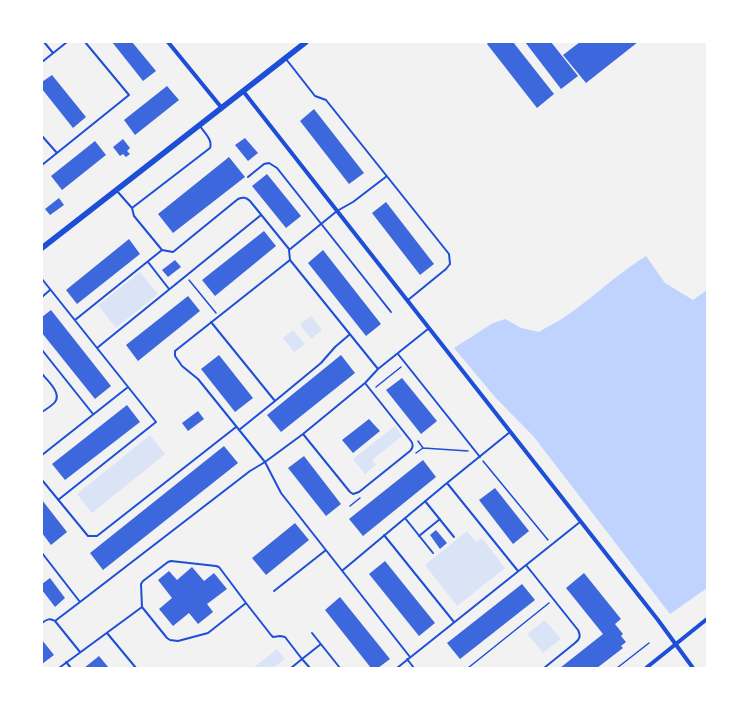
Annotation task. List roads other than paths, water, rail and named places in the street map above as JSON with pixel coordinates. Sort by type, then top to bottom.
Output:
[{"type":"street","points":[[168,42],[222,107]]},
{"type":"street","points":[[42,248],[285,59],[303,43]]},
{"type":"street","points":[[243,91],[581,521],[658,620],[693,668]]},
{"type":"street","points":[[646,668],[707,620]]},
{"type":"lane","points":[[44,42],[53,53]]},
{"type":"lane","points":[[42,62],[67,42]]},
{"type":"lane","points":[[42,165],[129,95],[85,42]]},
{"type":"lane","points":[[285,59],[315,96],[326,100],[449,254],[450,264],[446,270],[408,300]]},
{"type":"lane","points":[[132,208],[210,148],[211,141],[199,125]]},
{"type":"lane","points":[[42,136],[57,154]]},
{"type":"lane","points":[[248,177],[264,164],[272,164],[391,312]]},
{"type":"lane","points":[[289,250],[337,211],[353,202],[387,176]]},
{"type":"lane","points":[[116,190],[132,208],[134,216],[162,250],[173,252],[238,199],[247,198],[289,250],[290,260],[378,369]]},
{"type":"lane","points":[[97,348],[261,214]]},
{"type":"lane","points":[[75,320],[162,250]]},
{"type":"lane","points":[[290,260],[175,350],[175,356],[182,366],[198,379],[265,462],[281,493],[327,549],[410,657]]},
{"type":"lane","points":[[148,262],[169,289]]},
{"type":"lane","points":[[42,279],[156,422],[58,500]]},
{"type":"lane","points":[[42,297],[50,290]]},
{"type":"lane","points":[[210,322],[275,401]]},
{"type":"lane","points":[[55,621],[250,471],[265,462],[303,434],[364,383],[378,369],[429,328]]},
{"type":"lane","points":[[239,430],[321,363],[335,347],[350,334]]},
{"type":"lane","points":[[42,350],[93,414]]},
{"type":"lane","points":[[398,354],[480,456]]},
{"type":"lane","points":[[42,374],[57,394],[55,402],[42,412]]},
{"type":"lane","points":[[303,434],[352,494],[359,492],[410,451],[413,448],[411,441],[364,383]]},
{"type":"lane","points":[[42,455],[128,387]]},
{"type":"lane","points":[[42,480],[88,536],[97,536],[236,427]]},
{"type":"lane","points":[[342,570],[510,431]]},
{"type":"lane","points":[[447,483],[518,571]]},
{"type":"lane","points":[[425,501],[454,537]]},
{"type":"lane","points":[[405,518],[432,553]]},
{"type":"lane","points":[[419,536],[440,519]]},
{"type":"lane","points":[[397,668],[581,521]]},
{"type":"lane","points":[[384,535],[454,622]]},
{"type":"lane","points":[[274,591],[327,549]]},
{"type":"lane","points":[[42,554],[80,602]]},
{"type":"lane","points":[[246,603],[208,633],[174,641],[167,638],[142,607],[141,584],[168,562],[172,561],[216,566],[246,603],[271,635],[273,637],[286,637],[310,668]]},
{"type":"lane","points":[[526,565],[580,634],[579,639],[575,644],[544,668]]},
{"type":"lane","points":[[59,668],[142,607]]},
{"type":"lane","points":[[42,623],[47,619],[55,621],[80,652]]},
{"type":"lane","points":[[107,632],[136,668]]},
{"type":"lane","points":[[312,633],[340,668]]},
{"type":"lane","points":[[291,668],[321,644]]},
{"type":"lane","points":[[407,660],[414,668]]},
{"type":"lane","points":[[66,662],[71,668]]},
{"type":"water","points":[[646,256],[665,283],[693,300],[707,290],[707,588],[670,614],[534,437],[495,397],[454,348],[493,323],[505,319],[521,328],[539,332],[566,316]]}]
